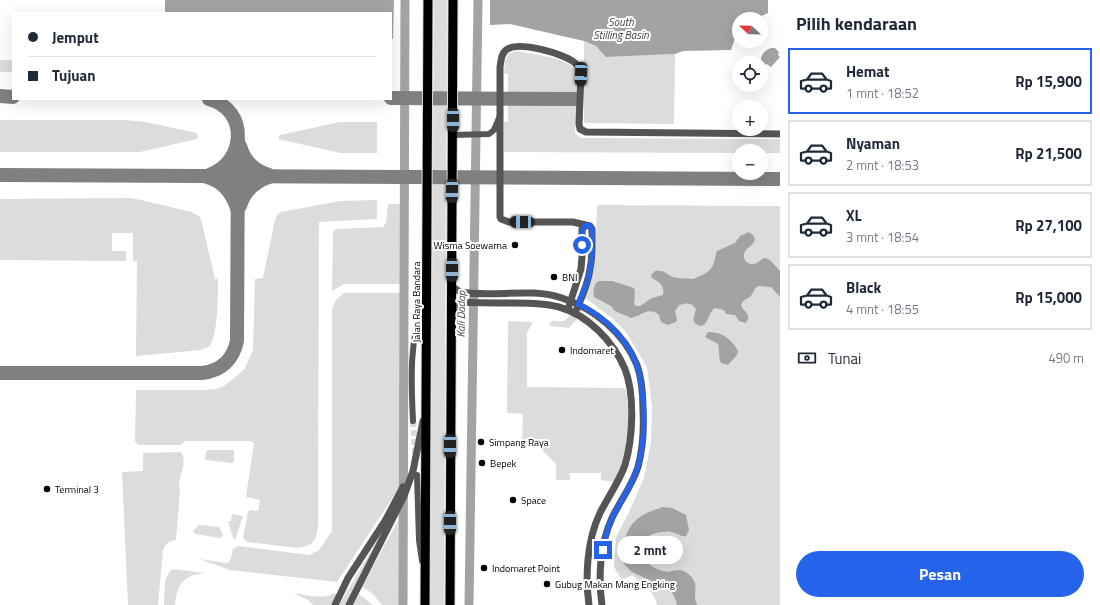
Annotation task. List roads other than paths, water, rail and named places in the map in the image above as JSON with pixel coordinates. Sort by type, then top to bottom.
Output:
[{"type":"main road","name":"Jalan Raya Bandara","points":[[425,605],[427,395],[427,0]]},
{"type":"main road","points":[[450,605],[454,0]]},
{"type":"street","points":[[575,313],[587,283],[591,264],[592,229],[589,225],[585,226],[573,222],[509,222],[501,219],[499,210],[500,67],[504,52],[509,48],[521,47],[552,52],[573,62],[579,67],[581,74],[579,124],[580,129],[584,132],[780,134]]},
{"type":"street","points":[[453,135],[489,134],[494,130],[500,114]]},
{"type":"street","points":[[568,310],[581,269],[582,229],[585,226]]},
{"type":"street","points":[[452,283],[456,290],[463,293],[537,294],[553,296],[578,304],[595,313],[606,322],[633,357],[639,373],[643,399],[643,439],[638,467],[633,480],[612,519],[604,540],[601,579],[602,605]]},
{"type":"street","points":[[413,421],[413,348],[419,312],[427,292]]},
{"type":"street","points":[[452,312],[457,304],[462,302],[537,303],[552,305],[568,310],[593,325],[618,356],[625,370],[630,399],[630,438],[625,464],[615,488],[600,514],[592,536],[588,572],[589,605]]},
{"type":"street","points":[[349,605],[373,558],[388,522],[409,479],[417,451],[427,395]]},
{"type":"street","points":[[416,475],[419,540],[426,586]]},
{"type":"street","points":[[335,605],[348,578],[388,522]]},
{"type":"water","points":[[165,0],[394,0],[393,39],[392,12],[165,12]]},
{"type":"water","name":"South Stilling Basin","points":[[490,0],[768,0],[768,12],[732,12],[731,50],[683,51],[675,54],[606,57],[596,46],[584,41],[510,24],[490,25]]},
{"type":"water","points":[[775,48],[779,52],[778,55],[780,57],[771,67],[768,65],[768,56],[762,56],[767,50]]},
{"type":"water","points":[[749,232],[754,236],[755,240],[753,244],[745,251],[744,259],[748,263],[752,264],[765,258],[770,260],[780,271],[780,297],[771,287],[758,286],[750,297],[744,300],[741,304],[748,315],[748,320],[746,323],[739,321],[735,315],[726,314],[724,310],[715,308],[705,323],[700,326],[694,321],[696,309],[691,304],[687,304],[679,305],[675,311],[676,322],[668,325],[661,322],[659,315],[655,312],[648,311],[631,318],[615,311],[611,306],[594,297],[595,285],[598,281],[612,281],[634,288],[634,304],[636,306],[640,306],[652,298],[663,295],[662,286],[659,282],[652,278],[651,275],[655,271],[663,272],[675,278],[693,279],[706,273],[712,267],[717,251],[735,243],[740,236]]},
{"type":"water","points":[[708,332],[717,333],[726,337],[736,347],[738,351],[737,355],[728,365],[721,363],[718,344],[705,337]]},
{"type":"water","points":[[663,507],[672,508],[686,515],[689,530],[686,536],[673,532],[652,534],[644,542],[641,555],[656,569],[667,572],[682,570],[689,574],[695,583],[695,597],[697,605],[677,605],[670,590],[629,570],[622,557],[626,536],[636,520],[645,514]]},
{"type":"waterway","name":"Kali Dadap","points":[[403,605],[405,0]]},
{"type":"waterway","name":"Kali Dadap","points":[[469,605],[478,0]]},
{"type":"tunnel","points":[[413,421],[415,454]]},
{"type":"place","name":"Wisma Soewarna","points":[[515,245]]},
{"type":"place","name":"BNI","points":[[554,277]]},
{"type":"place","name":"Indomaret","points":[[562,350]]},
{"type":"place","name":"Simpang Raya","points":[[481,442]]},
{"type":"place","name":"Bepek","points":[[482,463]]},
{"type":"place","name":"Terminal 3","points":[[47,489]]},
{"type":"place","name":"Space","points":[[513,500]]},
{"type":"place","name":"Indomaret Point","points":[[484,568]]},
{"type":"place","name":"Gubug Makan Mang Engking","points":[[547,584]]}]
